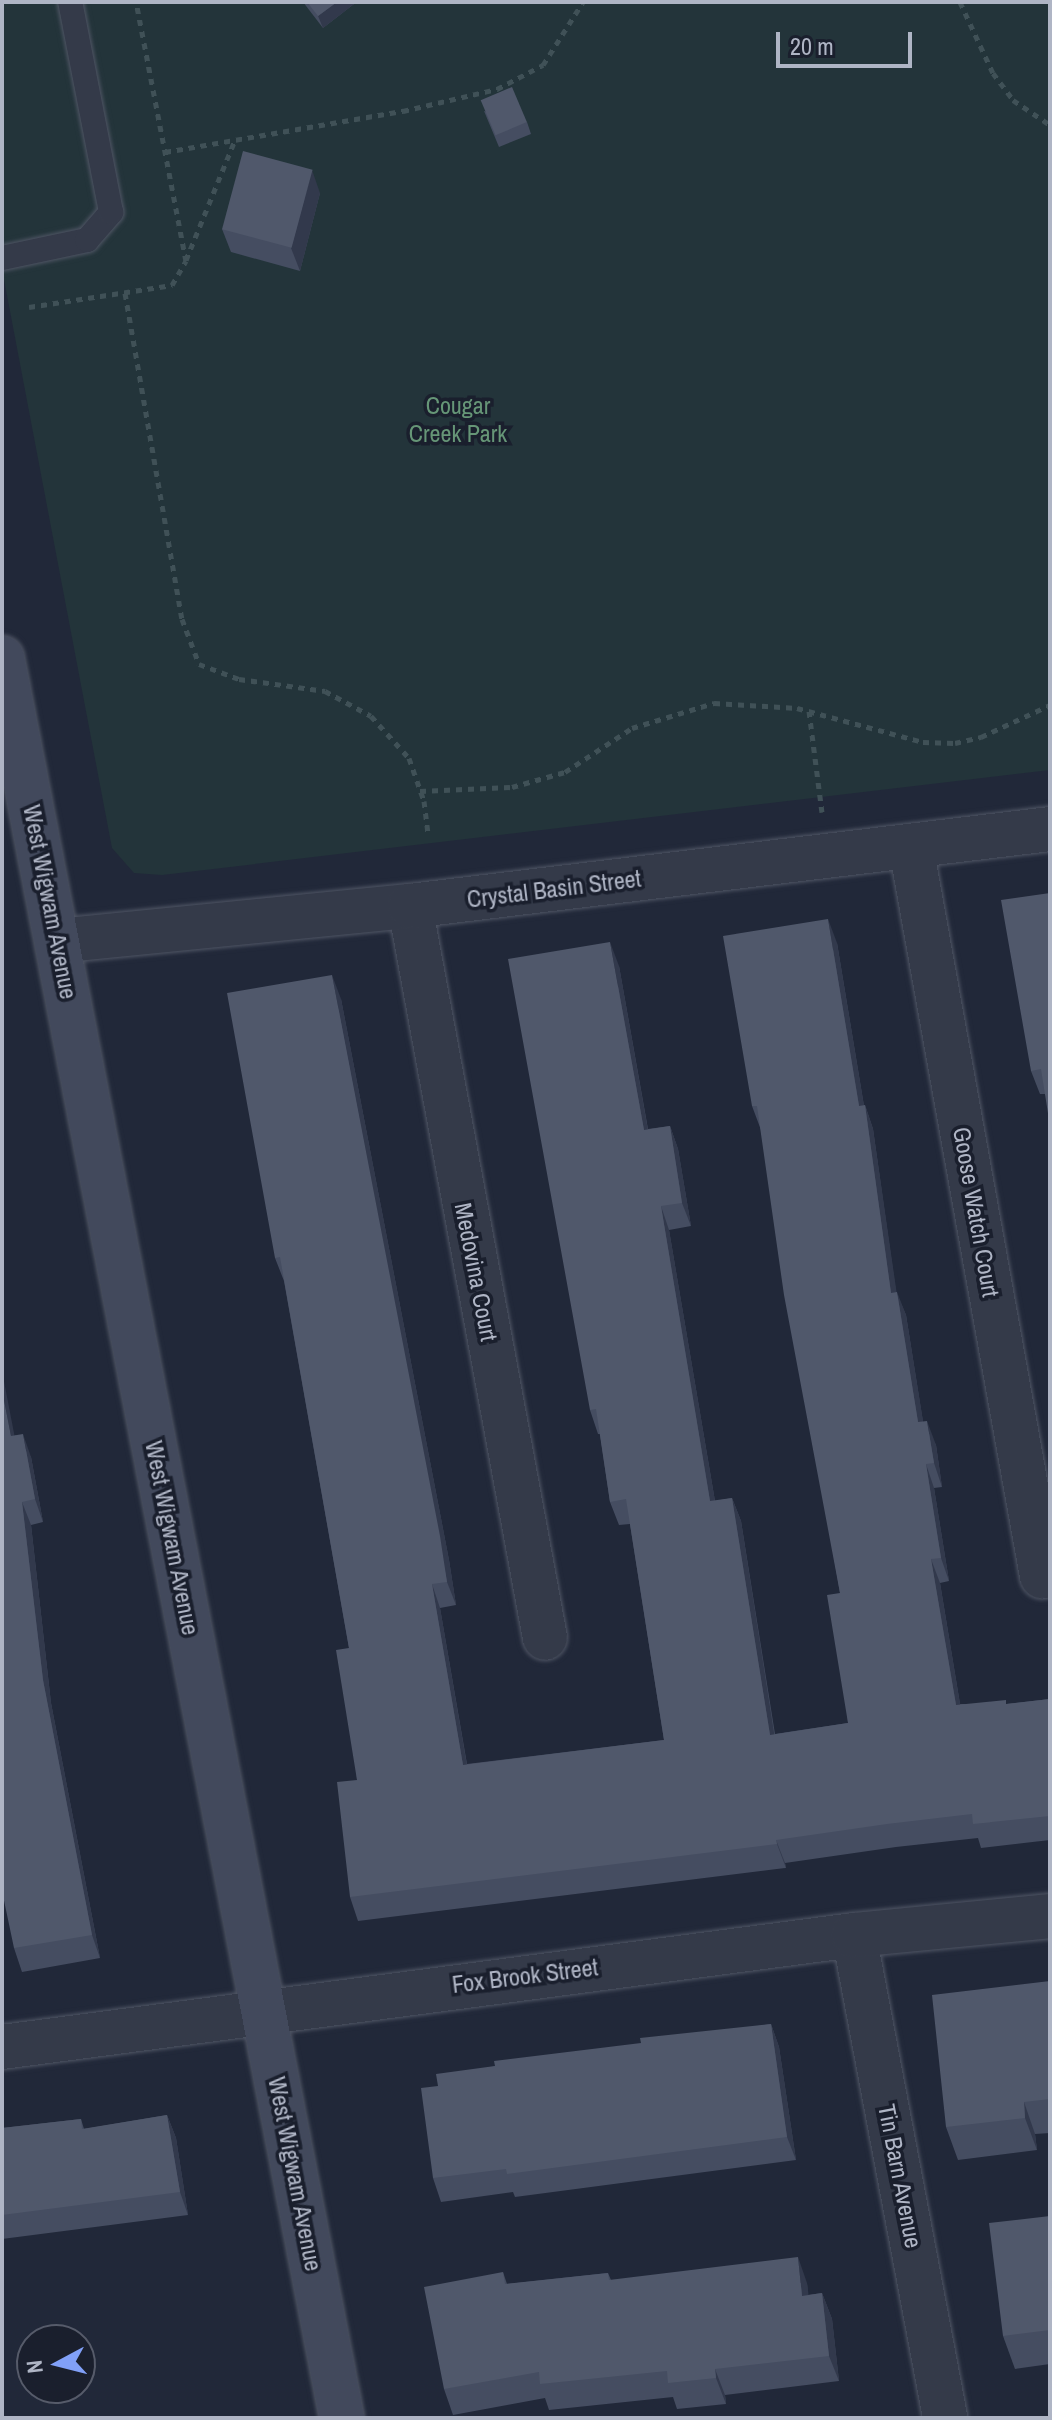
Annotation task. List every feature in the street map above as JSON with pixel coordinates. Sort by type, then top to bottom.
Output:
[{"type":"street","name":"West Wigwam Avenue","points":[[2,658],[342,2418]]},
{"type":"street","name":"Crystal Basin Street","points":[[57,941],[410,906],[1050,829]]},
{"type":"street","name":"Goose Watch Court","points":[[911,847],[1042,1576]]},
{"type":"street","name":"Medovina Court","points":[[410,906],[545,1638]]},
{"type":"street","name":"Fox Brook Street","points":[[2,2047],[263,2009],[854,1935],[1050,1916]]},
{"type":"street","name":"Tin Barn Avenue","points":[[854,1935],[945,2418]]},
{"type":"lane","points":[[2,258],[87,240],[111,212],[70,2]]},
{"type":"path","points":[[165,152],[403,111],[497,89],[543,65],[583,2]]},
{"type":"path","points":[[960,2],[993,73],[1013,100],[1050,125]]},
{"type":"path","points":[[186,261],[235,140]]},
{"type":"path","points":[[125,293],[182,619],[199,664],[239,679],[325,691],[371,716],[409,758],[420,791],[428,836]]},
{"type":"path","points":[[420,791],[512,787],[565,772],[632,728],[714,703],[809,711],[923,742],[955,743],[981,737],[1050,705]]},
{"type":"path","points":[[809,711],[828,857]]},
{"type":"green space","name":"Cougar Creek Park","points":[[2,2],[1050,2],[1050,770],[162,875],[134,873],[112,848],[2,269]]},
{"type":"building","points":[[307,2],[337,2],[318,16]]},
{"type":"building","points":[[512,87],[527,122],[496,135],[481,100]]},
{"type":"building","points":[[243,151],[313,170],[292,248],[222,229]]},
{"type":"building","points":[[1050,893],[1050,1126],[1041,1069],[1031,1071],[1001,900]]},
{"type":"building","points":[[828,919],[859,1106],[865,1105],[891,1293],[897,1292],[918,1422],[927,1421],[934,1463],[926,1464],[941,1558],[931,1559],[956,1705],[1050,1699],[1050,1816],[973,1824],[972,1814],[776,1840],[777,1844],[350,1897],[337,1782],[357,1780],[336,1650],[349,1648],[280,1257],[275,1258],[227,993],[332,975],[440,1536],[447,1582],[432,1584],[463,1765],[664,1740],[626,1499],[610,1502],[596,1409],[590,1410],[508,959],[610,942],[644,1130],[670,1126],[682,1203],[661,1206],[710,1501],[732,1498],[770,1735],[848,1723],[827,1595],[840,1593],[784,1295],[757,1106],[752,1106],[723,936]]},
{"type":"building","points":[[2,1390],[11,1436],[23,1434],[35,1499],[22,1502],[43,1680],[92,1935],[14,1948],[2,1891]]},
{"type":"building","points":[[1050,1981],[1050,2099],[1024,2102],[1025,2118],[946,2127],[932,1995]]},
{"type":"building","points":[[771,2024],[787,2137],[507,2174],[506,2169],[433,2178],[421,2088],[438,2086],[436,2074],[495,2066],[494,2061],[641,2043],[640,2038]]},
{"type":"building","points":[[167,2115],[180,2192],[2,2215],[2,2128],[81,2119],[82,2129]]},
{"type":"building","points":[[1050,2216],[1050,2330],[1003,2336],[989,2223]]},
{"type":"building","points":[[798,2257],[802,2296],[822,2293],[829,2356],[715,2369],[716,2378],[668,2383],[667,2371],[540,2384],[539,2372],[444,2389],[424,2287],[503,2272],[505,2284],[608,2273],[609,2280]]}]
